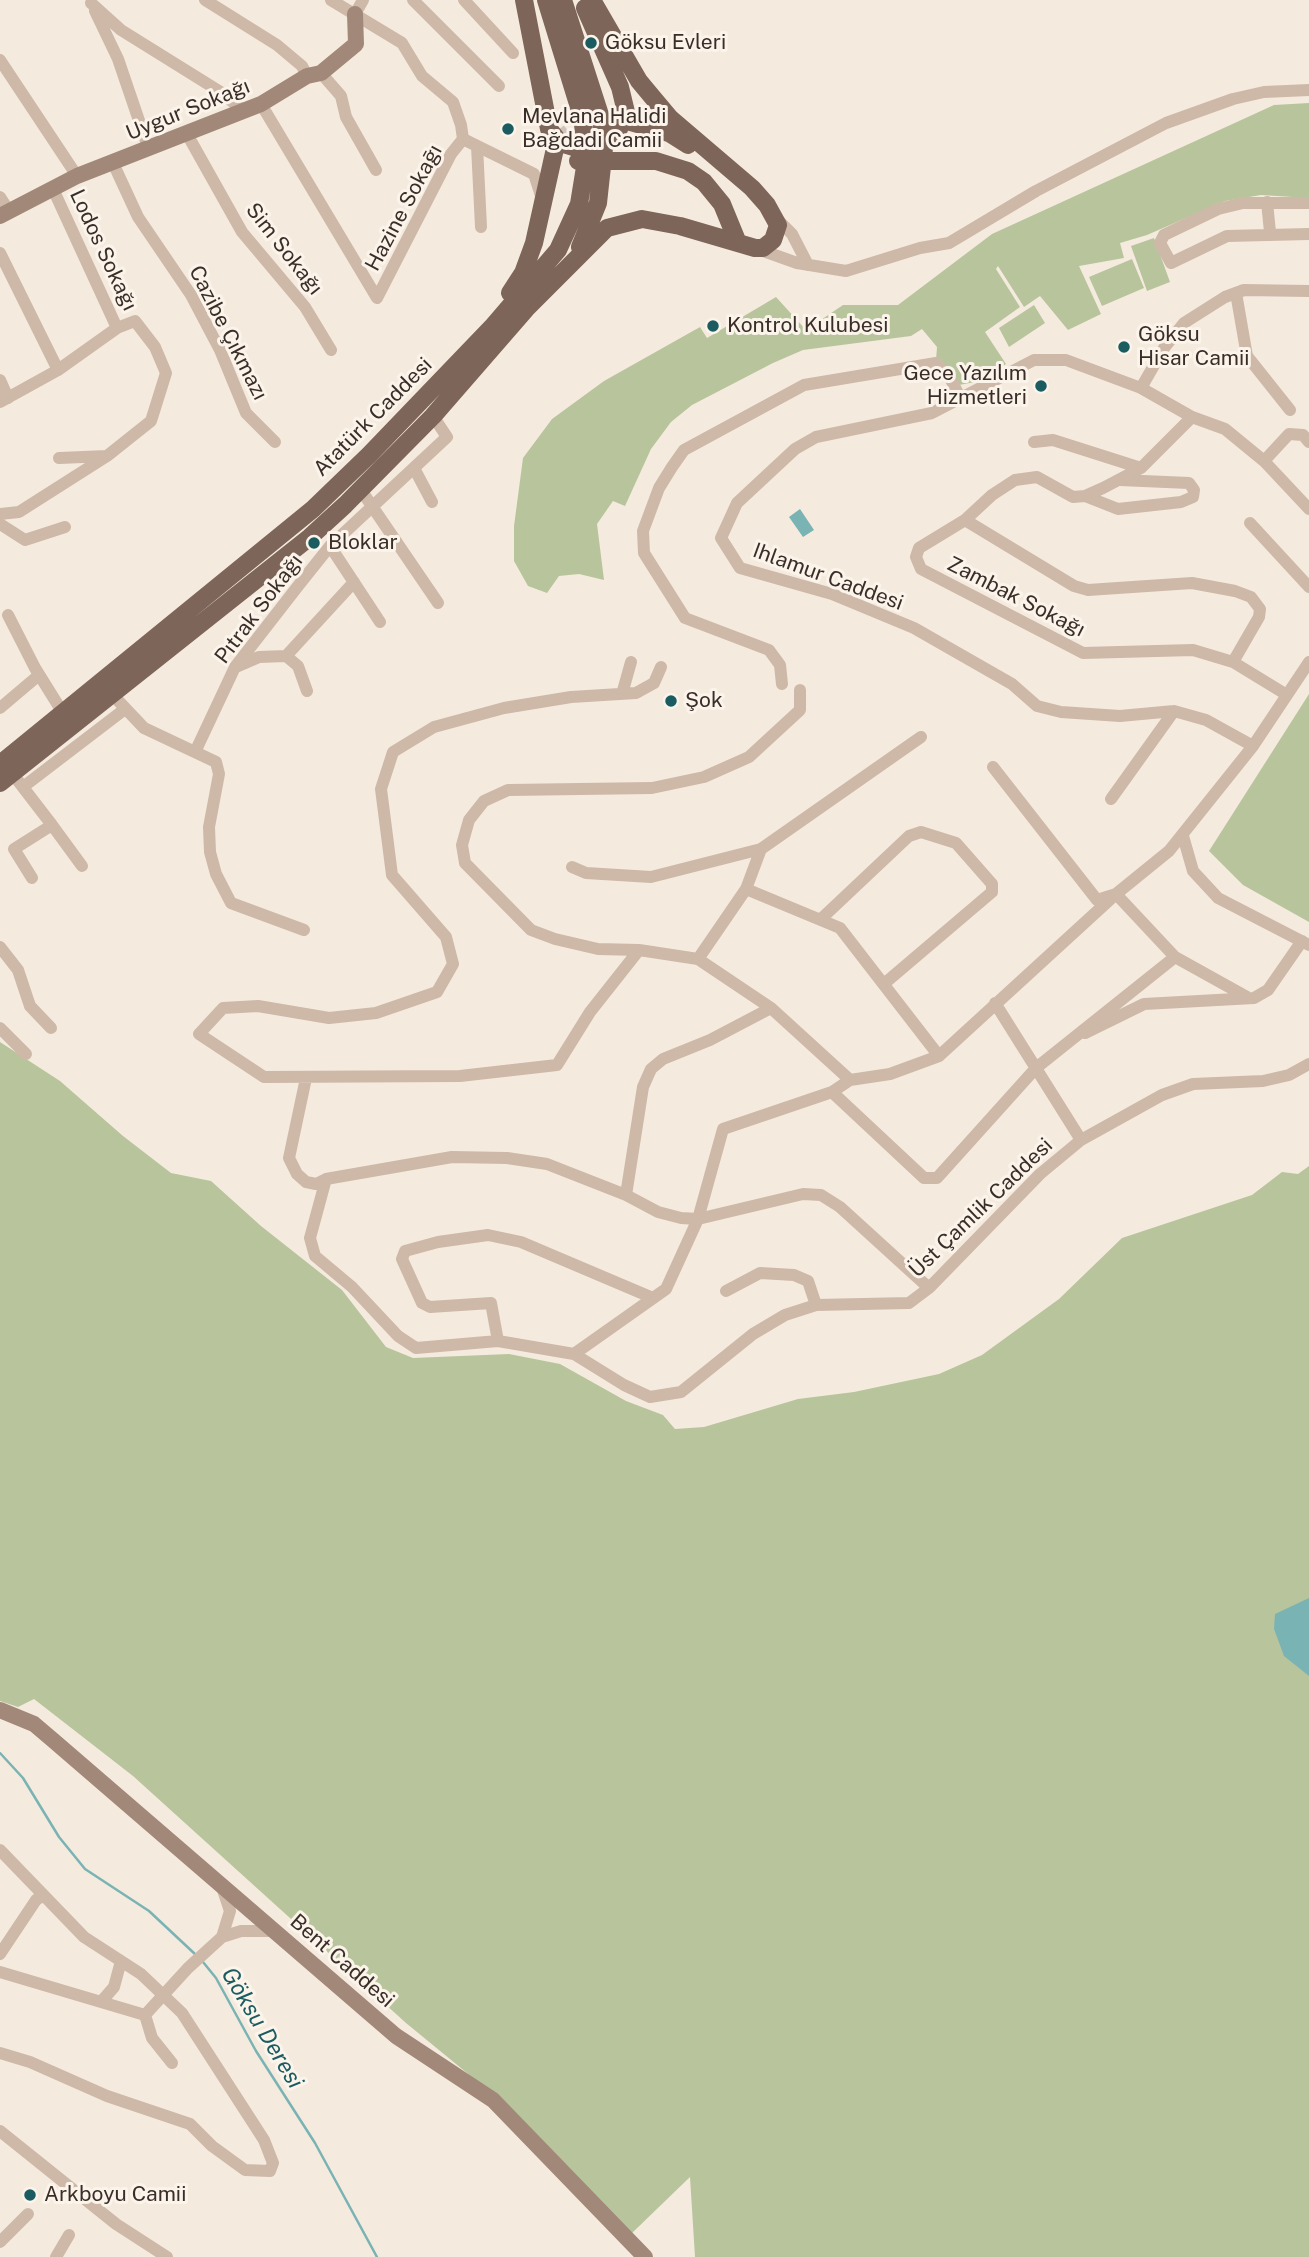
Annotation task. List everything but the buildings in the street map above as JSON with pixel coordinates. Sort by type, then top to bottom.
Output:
[{"type":"main road","points":[[524,0],[542,125],[545,137],[556,152],[575,161],[656,161],[679,167],[704,182],[722,204],[747,246]]},
{"type":"main road","name":"Atatürk Caddesi","points":[[4,773],[313,509],[360,465],[492,327],[558,250],[575,218],[587,155],[584,126],[546,0]]},
{"type":"main road","points":[[562,273],[584,240],[597,203],[604,148],[601,118],[564,0]]},
{"type":"main road","points":[[536,72],[549,129],[569,148],[593,150],[612,140],[625,119],[625,100],[582,0]]},
{"type":"main road","points":[[562,273],[596,236],[621,223],[642,219],[662,221],[747,246],[763,248],[773,240],[776,219],[752,188],[688,135],[654,99],[639,81],[592,0]]},
{"type":"main road","points":[[631,122],[669,133],[683,141],[776,219]]},
{"type":"main road","points":[[492,327],[527,263],[555,146]]},
{"type":"main road","name":"Atatürk Caddesi","points":[[4,773],[63,713],[106,688],[310,537],[361,491],[433,416],[562,273]]},
{"type":"street","points":[[205,0],[277,45],[341,96],[346,117],[376,170]]},
{"type":"street","name":"Hazine Sokaḡı","points":[[261,104],[377,298],[452,154],[463,139],[453,102],[422,76],[402,43],[359,7],[331,0]]},
{"type":"street","points":[[413,0],[499,86]]},
{"type":"street","points":[[464,0],[513,53]]},
{"type":"street","points":[[90,1],[121,30],[219,91],[244,111]]},
{"type":"street","points":[[90,1],[118,59],[148,147]]},
{"type":"street","name":"Uygur Sokağı","points":[[5,214],[77,176],[261,104],[314,75],[356,44],[359,7]]},
{"type":"street","points":[[0,60],[77,176]]},
{"type":"street","points":[[747,246],[808,265],[846,271],[920,248],[949,243],[1036,191],[1166,123],[1233,99],[1264,92],[1309,90]]},
{"type":"street","name":"Sim Sokağı","points":[[187,134],[242,232],[305,307],[331,350]]},
{"type":"street","points":[[463,139],[530,172],[537,178],[542,202]]},
{"type":"street","points":[[477,146],[481,227]]},
{"type":"street","points":[[530,172],[544,166],[555,146]]},
{"type":"street","name":"Cazibe Çıkmazı","points":[[113,163],[138,217],[191,295],[220,350],[247,413],[275,442]]},
{"type":"street","name":"Lodos Sokağı","points":[[53,189],[117,328]]},
{"type":"street","points":[[0,197],[5,214]]},
{"type":"street","points":[[1309,203],[1267,202],[1218,208],[1164,235],[1160,243],[1171,263],[1227,236],[1270,232],[1309,234]]},
{"type":"street","points":[[1267,202],[1270,232]]},
{"type":"street","points":[[776,219],[792,234],[808,265]]},
{"type":"street","points":[[0,253],[58,370]]},
{"type":"street","points":[[1141,388],[1164,348],[1184,323],[1244,290],[1309,291]]},
{"type":"street","points":[[1236,293],[1247,356],[1290,410]]},
{"type":"street","points":[[0,380],[4,400],[58,370],[117,328],[135,321],[142,326],[166,373],[151,421],[107,456],[19,512],[0,514]]},
{"type":"street","points":[[782,684],[779,666],[769,650],[685,618],[644,553],[643,531],[659,488],[684,450],[804,385],[936,363],[950,378],[961,399],[1034,360],[1066,360],[1141,388],[1192,416],[1225,429],[1264,461],[1309,509]]},
{"type":"street","name":"Ihlamur Caddesi","points":[[961,399],[932,413],[816,438],[795,449],[737,503],[721,538],[740,568],[832,594],[914,628],[1013,684],[1037,706],[1061,712],[1120,716],[1174,711]]},
{"type":"street","name":"Pıtrak Sokağı","points":[[196,750],[235,667],[330,546],[447,437],[433,416]]},
{"type":"street","points":[[1192,416],[1141,468],[1085,496],[1073,497],[1037,477],[1016,480],[992,495],[965,520],[1074,586],[1088,590],[1192,583],[1235,590],[1251,597],[1260,609],[1259,617],[1233,662]]},
{"type":"street","points":[[1264,461],[1289,434],[1303,435],[1309,442]]},
{"type":"street","points":[[1034,442],[1053,440],[1141,468]]},
{"type":"street","points":[[59,458],[107,456]]},
{"type":"street","points":[[414,468],[432,502]]},
{"type":"street","points":[[1085,496],[1118,509],[1181,502],[1193,497],[1194,491],[1189,483],[1119,480]]},
{"type":"street","points":[[361,491],[374,506],[438,603]]},
{"type":"street","name":"Zambak Sokağı","points":[[965,520],[919,548],[916,557],[921,569],[1083,653],[1193,650],[1233,662],[1287,695]]},
{"type":"street","points":[[1251,523],[1309,587]]},
{"type":"street","points":[[0,524],[25,540],[65,527]]},
{"type":"street","points":[[330,546],[380,622]]},
{"type":"street","points":[[286,656],[354,582]]},
{"type":"street","points":[[8,615],[39,675],[63,713]]},
{"type":"street","points":[[235,667],[259,657],[286,656],[298,666],[307,691]]},
{"type":"street","points":[[622,694],[631,662]]},
{"type":"street","points":[[573,1354],[666,1289],[698,1219],[723,1129],[832,1091],[850,1080],[890,1074],[939,1056],[1116,894],[1169,851],[1253,746],[1309,662]]},
{"type":"street","points":[[639,950],[590,1012],[557,1065],[460,1076],[264,1077],[199,1034],[223,1008],[258,1006],[329,1018],[376,1013],[437,992],[453,964],[446,937],[392,875],[380,789],[393,752],[434,727],[504,708],[571,697],[636,693],[654,683],[661,667]]},
{"type":"street","points":[[0,708],[39,675]]},
{"type":"street","points":[[106,688],[144,728],[196,750],[215,762],[219,774],[209,827],[210,852],[216,874],[231,903],[304,930]]},
{"type":"street","points":[[800,690],[800,710],[748,757],[704,777],[652,788],[508,790],[484,801],[469,820],[462,845],[466,863],[531,930],[555,939],[598,949],[639,950],[698,959],[771,1008],[850,1080]]},
{"type":"street","points":[[23,788],[125,709]]},
{"type":"street","points":[[1111,799],[1174,711],[1206,720],[1253,746]]},
{"type":"street","points":[[572,867],[586,873],[651,877],[761,849],[920,737]]},
{"type":"street","points":[[993,767],[1097,900],[1116,894]]},
{"type":"street","points":[[4,773],[23,788],[82,866]]},
{"type":"street","points":[[32,878],[14,849],[52,825]]},
{"type":"street","points":[[821,919],[909,836],[921,832],[956,844],[992,884],[992,892],[885,983]]},
{"type":"street","points":[[1066,1042],[1144,1004],[1254,998],[1268,990],[1305,943],[1218,898],[1193,871],[1183,835]]},
{"type":"street","points":[[698,959],[746,889],[761,849]]},
{"type":"street","points":[[1169,851],[1187,849]]},
{"type":"street","points":[[746,889],[840,928],[939,1056]]},
{"type":"street","points":[[1116,894],[1175,957],[1247,997]]},
{"type":"street","points":[[0,947],[18,970],[30,1006],[51,1027]]},
{"type":"street","points":[[832,1091],[924,1178],[937,1178],[1036,1068],[1175,957]]},
{"type":"street","points":[[995,1003],[1081,1140]]},
{"type":"street","points":[[626,1195],[643,1087],[651,1069],[663,1059],[710,1040],[771,1008]]},
{"type":"street","points":[[0,1028],[26,1054]]},
{"type":"street","name":"Üst Çamlik Caddesi","points":[[326,1179],[310,1238],[316,1256],[352,1287],[398,1336],[416,1348],[498,1341],[573,1354],[624,1385],[650,1397],[681,1392],[753,1334],[785,1315],[816,1305],[909,1303],[929,1287],[1040,1174],[1081,1140],[1162,1095],[1193,1084],[1263,1081],[1289,1075],[1309,1063]]},
{"type":"street","points":[[306,1078],[289,1158],[297,1174],[316,1184],[326,1179],[452,1157],[507,1158],[547,1164],[626,1195],[658,1212],[698,1219],[803,1194],[821,1195],[840,1207],[929,1287]]},
{"type":"street","points":[[498,1341],[491,1303],[430,1307],[422,1303],[402,1259],[405,1251],[438,1242],[488,1235],[499,1237],[521,1242],[653,1298]]},
{"type":"street","points":[[726,1291],[760,1273],[794,1275],[808,1281],[816,1305]]},
{"type":"street","name":"Bent Caddesi","points":[[0,1710],[34,1724],[396,2036],[493,2100],[645,2257]]},
{"type":"street","points":[[0,1850],[84,1937],[165,1995],[181,2013],[264,2140],[273,2163],[270,2171],[245,2170],[212,2147],[190,2124],[107,2096],[30,2062],[0,2053]]},
{"type":"street","points":[[220,1884],[229,1910],[222,1937]]},
{"type":"street","points":[[0,1954],[36,1900],[43,1895]]},
{"type":"street","points":[[145,2015],[188,1968],[222,1937],[241,1931],[275,1931]]},
{"type":"street","points":[[101,2002],[114,1987],[121,1961]]},
{"type":"street","points":[[0,1972],[145,2015]]},
{"type":"street","points":[[145,2015],[152,2038],[172,2063]]},
{"type":"street","points":[[0,2131],[116,2224],[167,2257]]},
{"type":"street","points":[[0,2242],[28,2214]]},
{"type":"street","points":[[57,2257],[69,2235]]},
{"type":"green space","points":[[1309,103],[1309,198],[1261,195],[1225,201],[1147,235],[1120,243],[1124,258],[1079,266],[1101,314],[1068,330],[1040,296],[1024,307],[998,266],[996,269],[1020,307],[985,332],[1006,364],[980,381],[959,385],[936,360],[937,347],[922,329],[911,336],[803,350],[773,363],[692,405],[671,422],[651,449],[625,506],[613,501],[597,524],[604,580],[579,574],[559,576],[547,593],[528,586],[514,561],[514,526],[523,458],[552,419],[604,381],[700,327],[707,338],[776,297],[806,330],[843,305],[898,305],[992,234],[1274,105]]},
{"type":"green space","points":[[1154,238],[1170,282],[1147,291],[1131,246]]},
{"type":"green space","points":[[1132,259],[1144,288],[1102,306],[1089,277]]},
{"type":"green space","points":[[1034,305],[1045,323],[1009,347],[999,328]]},
{"type":"green space","points":[[1309,694],[1309,922],[1243,885],[1209,851]]},
{"type":"green space","points":[[0,1042],[60,1081],[123,1136],[171,1173],[211,1181],[261,1226],[342,1290],[386,1347],[413,1358],[509,1354],[560,1364],[626,1401],[663,1415],[675,1429],[704,1427],[798,1399],[854,1392],[939,1374],[982,1355],[1059,1299],[1122,1238],[1252,1195],[1282,1172],[1298,1174],[1309,1166],[1309,2257],[695,2257],[690,2177],[631,2234],[517,2114],[406,2023],[133,1776],[34,1699],[18,1707],[0,1701]]},
{"type":"water","points":[[800,509],[814,530],[803,537],[789,517]]},
{"type":"water","points":[[1309,1598],[1309,1676],[1284,1656],[1274,1629],[1275,1614]]},
{"type":"waterway","name":"Göksu Deresi","points":[[0,1753],[23,1778],[59,1837],[85,1869],[149,1911],[196,1955]]},
{"type":"waterway","name":"Göksu Deresi","points":[[203,1962],[216,1978],[256,2051],[315,2143],[377,2257]]},
{"type":"tunnel","points":[[556,144],[571,131],[590,122],[614,119],[631,122]]},
{"type":"place","name":"Göksu Evleri","points":[[591,43]]},
{"type":"place","name":"Mevlana Halidi Bağdadi Camii","points":[[508,129]]},
{"type":"place","name":"Kontrol Kulubesi","points":[[713,326]]},
{"type":"place","name":"Göksu Hisar Camii","points":[[1124,347]]},
{"type":"place","name":"Gece Yazılım Hizmetleri","points":[[1041,386]]},
{"type":"place","name":"Bloklar","points":[[314,543]]},
{"type":"place","name":"Şok","points":[[671,701]]},
{"type":"place","name":"Arkboyu Camii","points":[[30,2195]]}]
